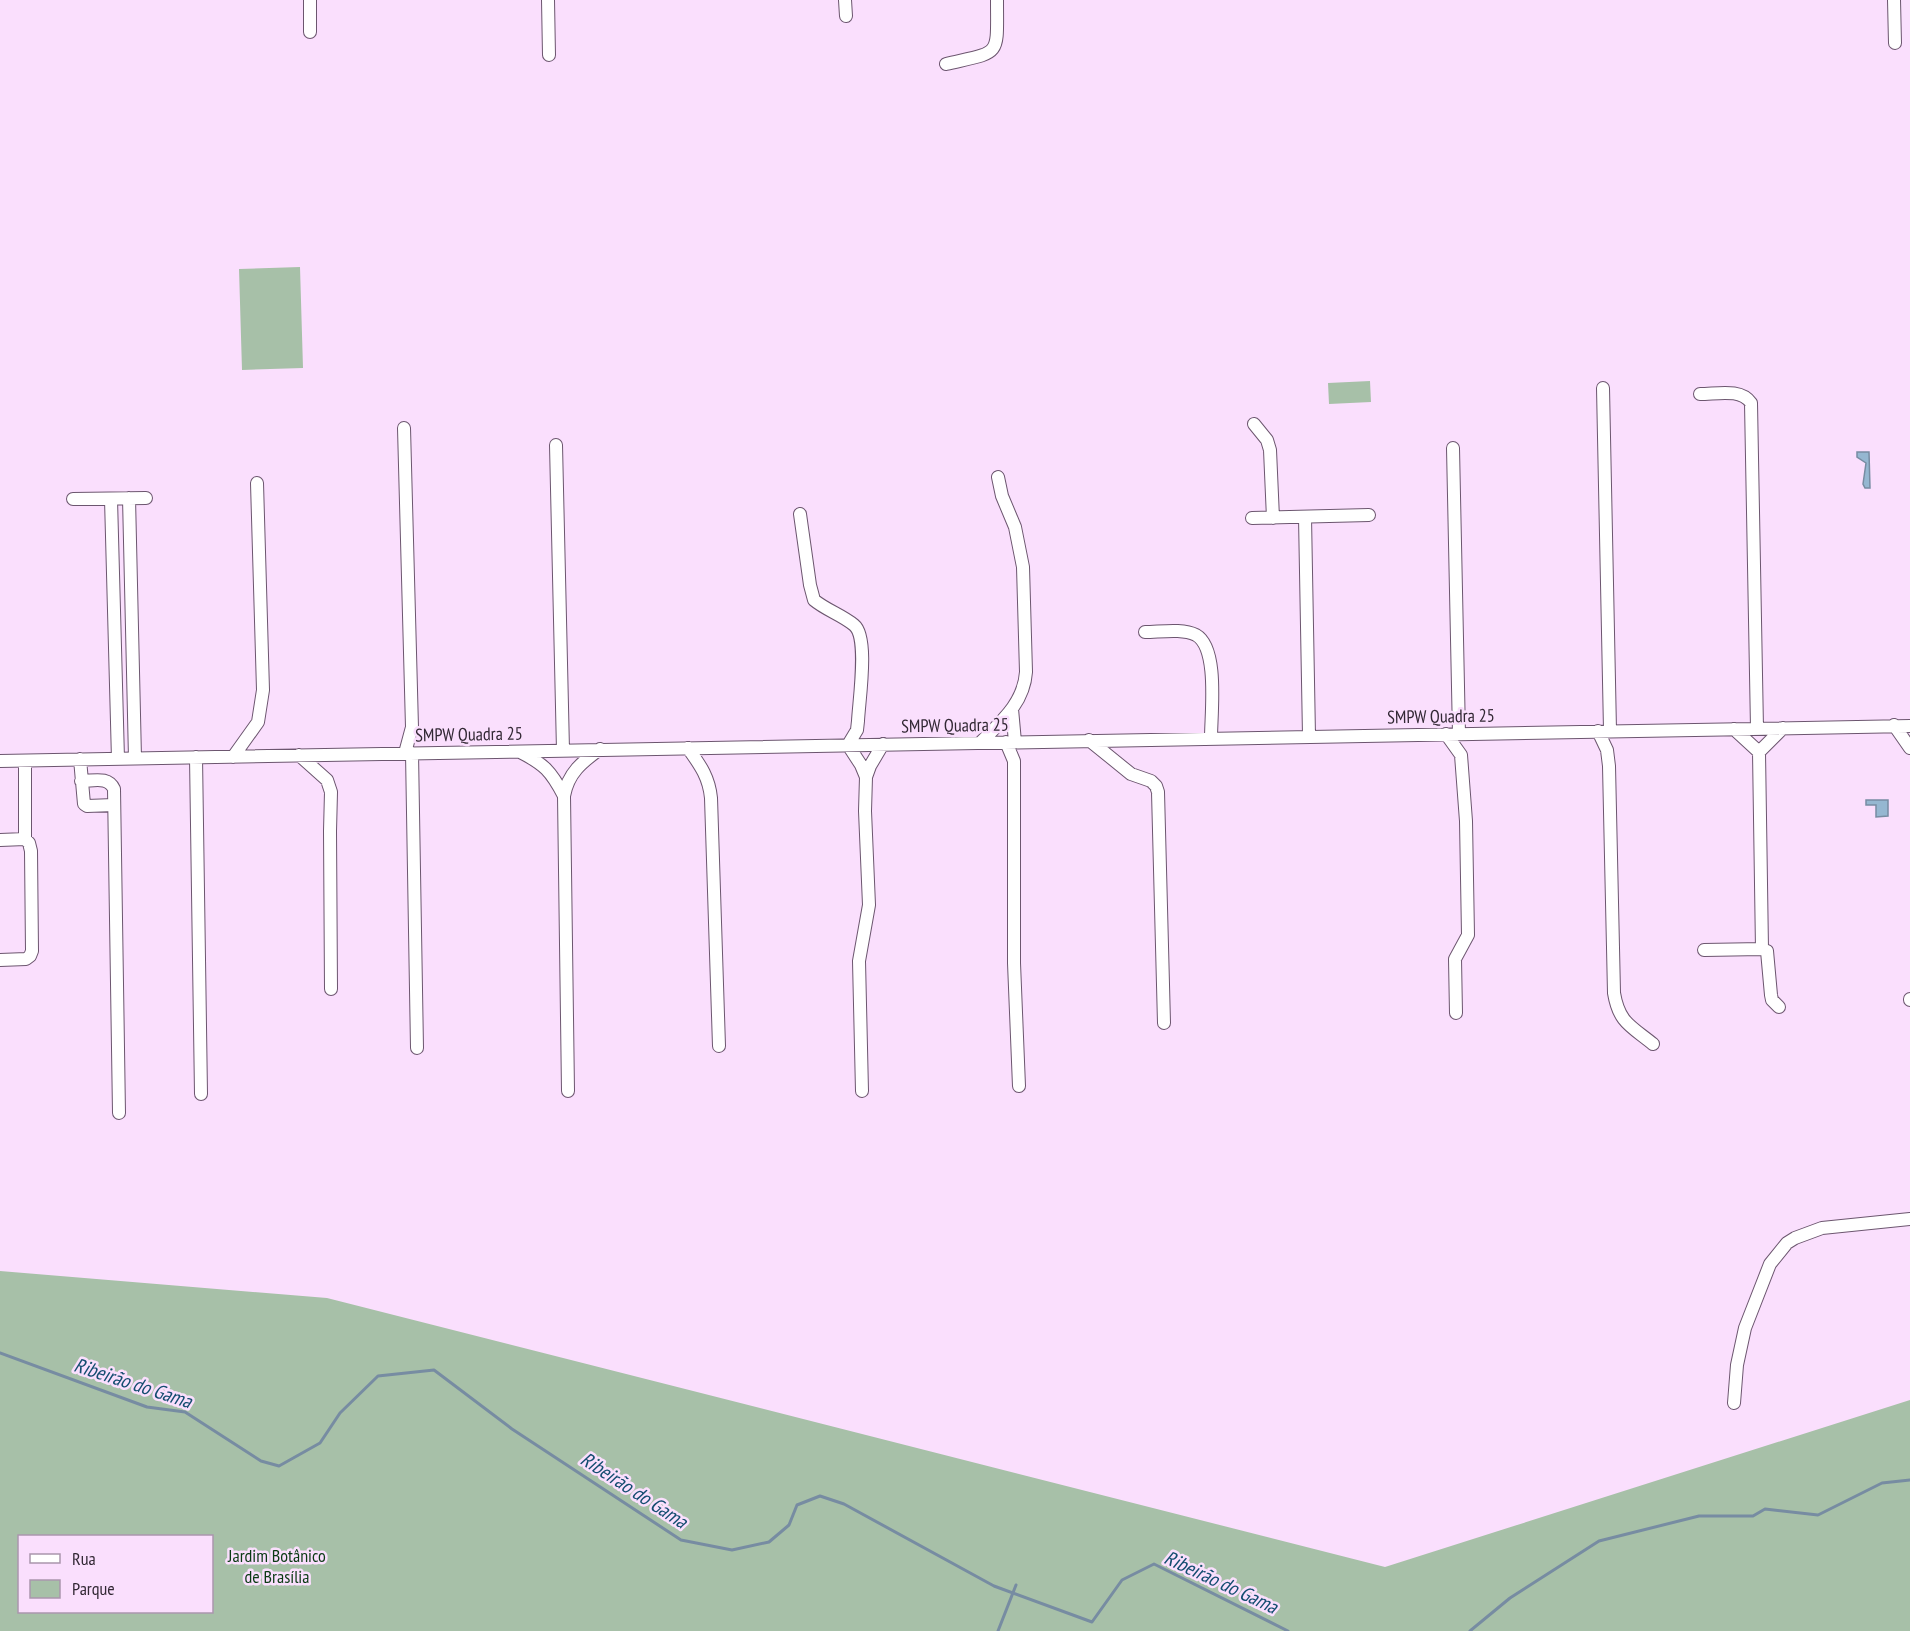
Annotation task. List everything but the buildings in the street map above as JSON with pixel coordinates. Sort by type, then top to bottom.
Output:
[{"type":"street","points":[[310,0],[310,32]]},
{"type":"street","points":[[548,0],[549,55]]},
{"type":"street","points":[[845,0],[846,16]]},
{"type":"street","points":[[946,64],[988,54],[994,49],[997,41],[998,0]]},
{"type":"street","points":[[1894,0],[1895,43]]},
{"type":"street","points":[[1603,388],[1604,730],[1609,766],[1614,993],[1622,1020],[1653,1044]]},
{"type":"street","points":[[1700,394],[1739,393],[1746,396],[1751,403],[1757,728]]},
{"type":"street","points":[[1254,424],[1267,440],[1270,450],[1274,518]]},
{"type":"street","points":[[404,428],[413,753],[417,1048]]},
{"type":"street","points":[[556,446],[563,750]]},
{"type":"street","points":[[1453,448],[1459,734]]},
{"type":"street","points":[[980,743],[1012,709],[1025,681],[1024,579],[1015,527],[1002,496],[998,477]]},
{"type":"street","points":[[233,757],[258,722],[263,690],[257,483]]},
{"type":"street","points":[[111,498],[117,759]]},
{"type":"street","points":[[129,498],[135,758]]},
{"type":"street","points":[[73,499],[146,498]]},
{"type":"street","points":[[800,514],[814,600],[854,624],[861,635],[858,721],[848,745],[866,777]]},
{"type":"street","points":[[1252,518],[1369,515]]},
{"type":"street","points":[[1305,517],[1309,736]]},
{"type":"street","points":[[114,602],[131,602]]},
{"type":"street","points":[[1145,632],[1189,633],[1204,642],[1211,658],[1211,738]]},
{"type":"street","points":[[116,709],[134,709]]},
{"type":"street","points":[[1012,709],[1014,963],[1019,1086]]},
{"type":"street","points":[[1894,725],[1910,748]]},
{"type":"street","name":"SMPW Quadra 25","points":[[0,761],[1910,726]]},
{"type":"street","points":[[1762,949],[1759,752],[1783,728]]},
{"type":"street","points":[[1734,729],[1759,752]]},
{"type":"street","points":[[1446,734],[1461,755],[1466,821],[1468,935],[1455,958],[1456,1013]]},
{"type":"street","points":[[1461,755],[1472,734]]},
{"type":"street","points":[[1089,740],[1131,774],[1151,781],[1158,792],[1164,1023]]},
{"type":"street","points":[[862,1090],[859,961],[869,905],[866,777],[883,744]]},
{"type":"street","points":[[688,748],[705,771],[711,798],[719,1046]]},
{"type":"street","points":[[568,1091],[564,796],[567,781],[575,769],[600,749]]},
{"type":"street","points":[[518,751],[538,761],[549,771],[564,796]]},
{"type":"street","points":[[299,755],[327,780],[331,792],[331,989]]},
{"type":"street","points":[[196,757],[201,1094]]},
{"type":"street","points":[[80,759],[83,802],[86,805],[114,805]]},
{"type":"street","points":[[0,960],[26,958],[32,951],[31,851],[25,839],[25,761]]},
{"type":"street","points":[[81,781],[105,780],[111,783],[114,789],[119,1113]]},
{"type":"street","points":[[0,840],[25,839]]},
{"type":"street","points":[[1704,950],[1762,949],[1769,954],[1771,995],[1772,1000],[1779,1006]]},
{"type":"street","points":[[1734,1403],[1737,1365],[1745,1328],[1770,1264],[1787,1243],[1821,1228],[1910,1219]]},
{"type":"green space","points":[[300,267],[303,368],[242,370],[239,269]]},
{"type":"green space","points":[[1370,381],[1371,402],[1329,404],[1328,383]]},
{"type":"green space","name":"Jardim Botânico de Brasília","points":[[0,1271],[327,1298],[1385,1567],[1910,1400],[1910,1631],[0,1631]]},
{"type":"water","points":[[1857,452],[1869,452],[1870,488],[1865,488],[1863,484],[1866,463],[1857,457]]},
{"type":"water","points":[[1866,800],[1888,800],[1888,816],[1876,817],[1876,805],[1866,805]]},
{"type":"waterway","name":"Ribeirão do Gama","points":[[0,1353],[147,1407],[185,1412],[261,1461],[279,1466],[320,1443],[340,1413],[378,1376],[434,1370],[512,1429],[681,1540],[732,1550],[769,1542],[789,1525],[797,1505],[820,1496],[844,1504],[994,1586],[1092,1622],[1122,1580],[1154,1564],[1288,1631]]},
{"type":"waterway","name":"Ribeirão do Gama","points":[[1470,1631],[1510,1598],[1599,1541],[1699,1516],[1753,1516],[1765,1509],[1818,1515],[1882,1483],[1910,1480]]},
{"type":"waterway","points":[[998,1631],[1016,1585]]}]
